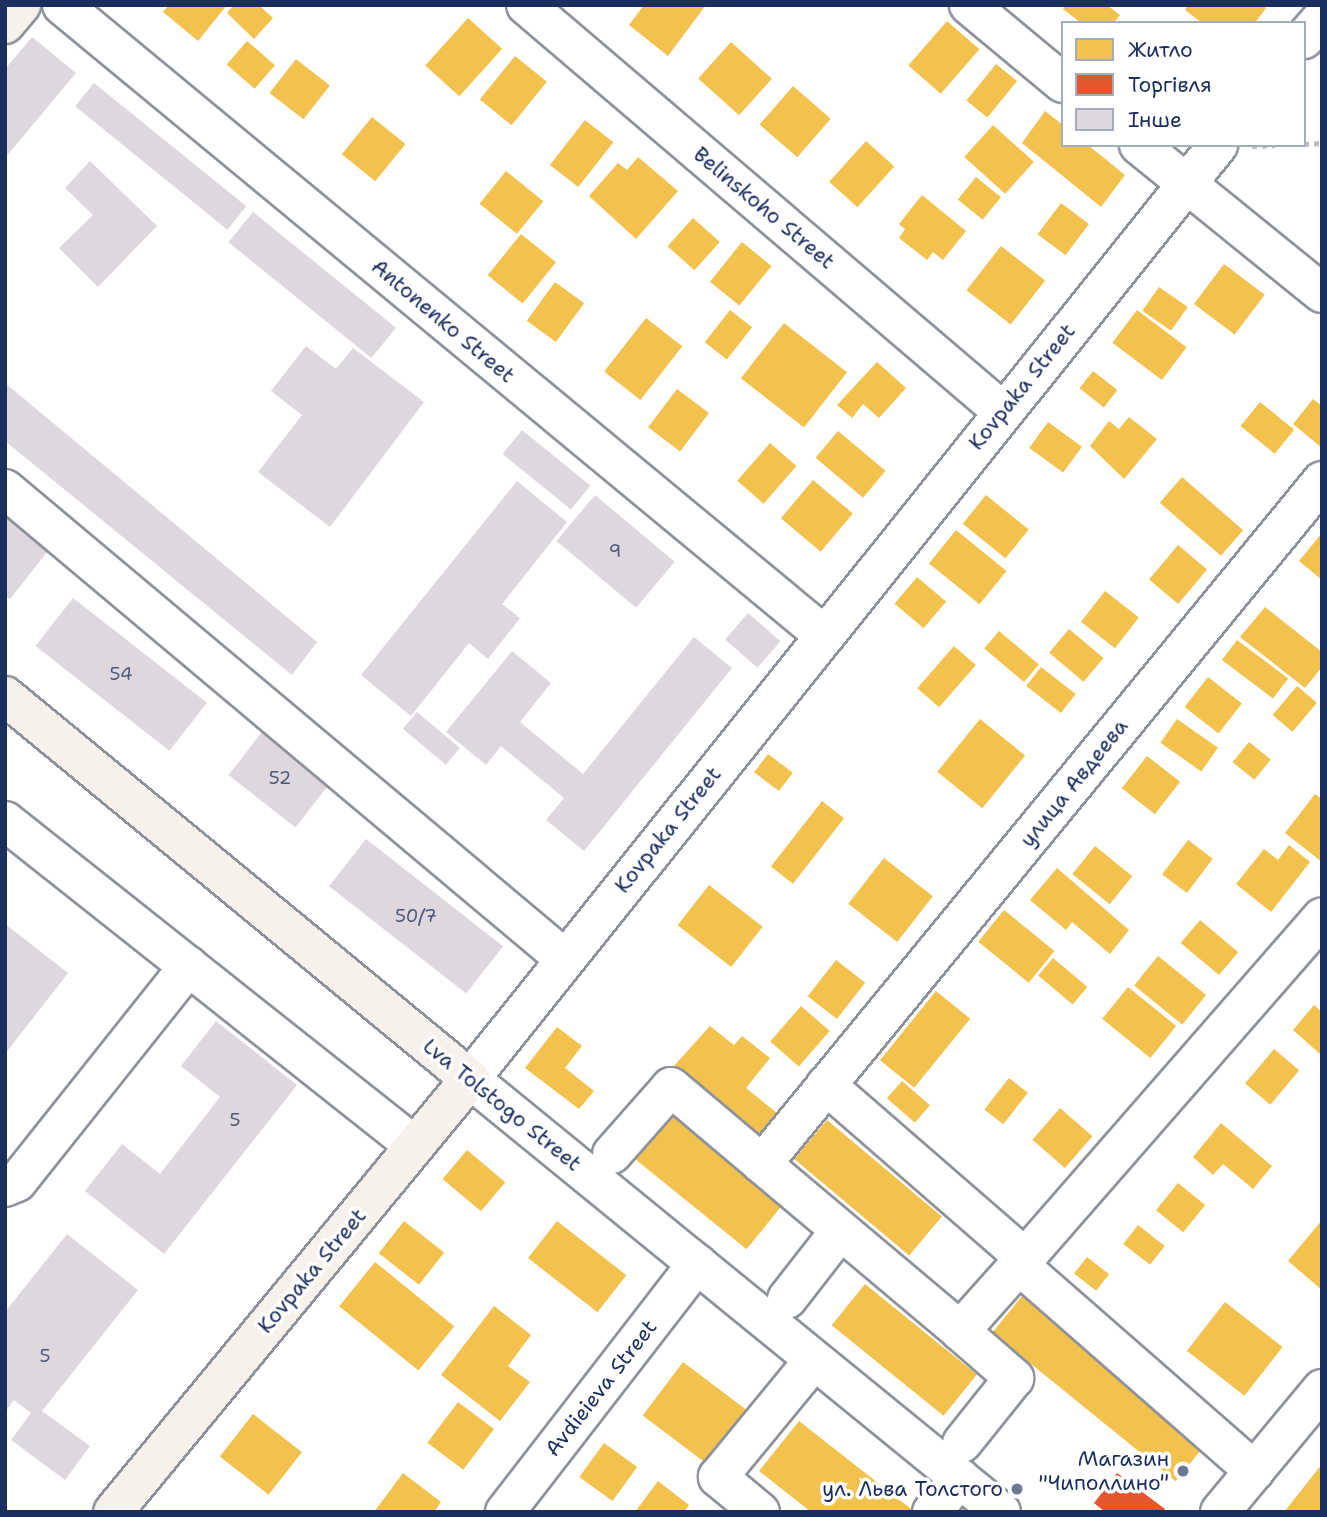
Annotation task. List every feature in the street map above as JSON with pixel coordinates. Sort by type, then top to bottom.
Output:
[{"type":"main road","points":[[5,24],[21,5]]},
{"type":"main road","name":"Lva Tolstogo Street","points":[[5,696],[470,1079]]},
{"type":"main road","name":"Kovpaka Street","points":[[113,1512],[470,1079]]},
{"type":"street","name":"Antonenko Street","points":[[62,5],[825,636]]},
{"type":"street","name":"Belinskoho Street","points":[[526,5],[1002,411]]},
{"type":"street","points":[[969,5],[1061,81]]},
{"type":"street","points":[[1306,37],[1322,18]]},
{"type":"street","points":[[1141,147],[1322,293]]},
{"type":"street","name":"Kovpaka Street","points":[[470,1079],[1002,411],[1187,184],[1233,147]]},
{"type":"street","name":"улица Авдеева","points":[[762,1164],[1322,481]]},
{"type":"street","points":[[5,489],[565,958]]},
{"type":"street","points":[[5,821],[415,1146]]},
{"type":"street","points":[[960,1331],[1322,918]]},
{"type":"street","points":[[5,1187],[17,1182],[189,966]]},
{"type":"street","name":"Lva Tolstogo Street","points":[[470,1079],[814,1360],[961,1461],[1001,1512]]},
{"type":"street","points":[[826,1085],[1022,1262],[1253,1461]]},
{"type":"street","points":[[612,1154],[671,1087],[1014,1378],[932,1512]]},
{"type":"street","points":[[787,1298],[840,1231]]},
{"type":"street","name":"Avdieieva Street","points":[[505,1512],[697,1264]]},
{"type":"street","points":[[760,1512],[718,1477],[814,1360]]},
{"type":"street","points":[[1220,1512],[1253,1461],[1322,1389]]},
{"type":"building: Житло","points":[[169,5],[227,5],[198,41],[163,12]]},
{"type":"building: Житло","points":[[234,5],[259,5],[273,18],[254,39],[227,13]]},
{"type":"building: Житло","points":[[644,5],[706,5],[668,56],[629,25]]},
{"type":"building: Житло","points":[[1066,5],[1107,5],[1120,15],[1116,21],[1078,21],[1063,9]]},
{"type":"building: Житло","points":[[1188,5],[1263,5],[1266,8],[1256,21],[1199,21],[1185,10]]},
{"type":"building: Житло","points":[[468,18],[502,49],[459,96],[425,66]]},
{"type":"building: Житло","points":[[947,21],[979,49],[941,94],[908,66]]},
{"type":"building: Житло","points":[[247,41],[275,65],[255,89],[227,64]]},
{"type":"building: Житло","points":[[731,42],[772,79],[739,115],[698,78]]},
{"type":"building: Житло","points":[[515,56],[547,82],[512,125],[480,100]]},
{"type":"building: Житло","points":[[296,59],[330,85],[303,119],[270,93]]},
{"type":"building: Житло","points":[[996,64],[1017,81],[987,118],[966,101]]},
{"type":"building: Житло","points":[[793,86],[831,119],[797,157],[760,124]]},
{"type":"building: Житло","points":[[1045,111],[1061,123],[1061,147],[1090,147],[1125,175],[1101,207],[1022,143]]},
{"type":"building: Житло","points":[[372,117],[405,144],[375,181],[342,154]]},
{"type":"building: Житло","points":[[585,120],[613,142],[578,187],[550,165]]},
{"type":"building: Житло","points":[[993,125],[1034,162],[1005,194],[964,157]]},
{"type":"building: Житло","points":[[866,141],[894,166],[857,207],[829,182]]},
{"type":"building: Житло","points":[[638,157],[678,191],[636,239],[589,196],[618,163],[627,170]]},
{"type":"building: Житло","points":[[506,171],[543,201],[517,234],[480,204]]},
{"type":"building: Житло","points":[[976,177],[1001,197],[983,220],[958,200]]},
{"type":"building: Житло","points":[[922,195],[966,231],[943,260],[933,252],[927,260],[899,238],[905,229],[899,224]]},
{"type":"building: Житло","points":[[1061,203],[1089,224],[1065,255],[1038,234]]},
{"type":"building: Житло","points":[[693,218],[720,242],[694,270],[668,246]]},
{"type":"building: Житло","points":[[521,234],[556,262],[523,304],[488,275]]},
{"type":"building: Житло","points":[[742,242],[772,266],[739,306],[710,282]]},
{"type":"building: Житло","points":[[1001,246],[1045,280],[1011,325],[967,290]]},
{"type":"building: Житло","points":[[1224,264],[1265,295],[1235,335],[1194,304]]},
{"type":"building: Житло","points":[[555,282],[584,303],[556,342],[527,321]]},
{"type":"building: Житло","points":[[1159,287],[1188,307],[1171,331],[1142,311]]},
{"type":"building: Житло","points":[[730,310],[752,327],[727,360],[705,342]]},
{"type":"building: Житло","points":[[1137,310],[1187,347],[1162,380],[1112,343]]},
{"type":"building: Житло","points":[[646,318],[682,346],[640,400],[604,372]]},
{"type":"building: Житло","points":[[784,323],[847,372],[804,427],[741,378]]},
{"type":"building: Житло","points":[[877,362],[906,388],[879,418],[863,404],[852,418],[837,405]]},
{"type":"building: Житло","points":[[1093,371],[1117,390],[1104,407],[1079,388]]},
{"type":"building: Житло","points":[[677,389],[709,413],[680,451],[648,427]]},
{"type":"building: Житло","points":[[1313,399],[1322,406],[1322,448],[1293,424]]},
{"type":"building: Житло","points":[[1260,402],[1294,430],[1275,454],[1240,426]]},
{"type":"building: Житло","points":[[1129,417],[1157,439],[1124,479],[1090,446],[1109,421],[1119,429]]},
{"type":"building: Житло","points":[[1048,422],[1082,447],[1063,473],[1029,448]]},
{"type":"building: Житло","points":[[838,431],[885,471],[863,498],[816,458]]},
{"type":"building: Житло","points":[[770,443],[796,466],[764,504],[737,481]]},
{"type":"building: Житло","points":[[1182,477],[1243,530],[1221,556],[1160,503]]},
{"type":"building: Житло","points":[[813,480],[853,513],[821,552],[781,518]]},
{"type":"building: Житло","points":[[986,495],[1029,530],[1005,558],[963,524]]},
{"type":"building: Житло","points":[[956,530],[1007,571],[979,604],[929,563]]},
{"type":"building: Житло","points":[[1322,533],[1322,580],[1299,561]]},
{"type":"building: Житло","points":[[1178,545],[1207,569],[1178,604],[1149,579]]},
{"type":"building: Житло","points":[[917,577],[946,601],[924,628],[895,604]]},
{"type":"building: Житло","points":[[1105,591],[1139,617],[1115,648],[1081,622]]},
{"type":"building: Житло","points":[[1265,607],[1322,652],[1322,667],[1305,688],[1240,637]]},
{"type":"building: Житло","points":[[1069,629],[1103,658],[1084,682],[1049,653]]},
{"type":"building: Житло","points":[[999,631],[1039,664],[1024,682],[984,649]]},
{"type":"building: Житло","points":[[1237,640],[1288,679],[1273,698],[1222,660]]},
{"type":"building: Житло","points":[[954,646],[976,665],[939,707],[917,688]]},
{"type":"building: Житло","points":[[1041,667],[1076,694],[1061,713],[1026,686]]},
{"type":"building: Житло","points":[[1208,677],[1242,703],[1218,733],[1185,707]]},
{"type":"building: Житло","points":[[1297,686],[1317,703],[1292,732],[1273,715]]},
{"type":"building: Житло","points":[[980,719],[1025,756],[982,808],[937,772]]},
{"type":"building: Житло","points":[[1177,719],[1218,748],[1201,771],[1160,743]]},
{"type":"building: Житло","points":[[1249,742],[1271,760],[1254,780],[1233,762]]},
{"type":"building: Житло","points":[[768,754],[793,773],[779,791],[754,772]]},
{"type":"building: Житло","points":[[1147,756],[1180,782],[1155,814],[1122,788]]},
{"type":"building: Житло","points":[[1315,794],[1322,799],[1322,862],[1285,833]]},
{"type":"building: Житло","points":[[822,801],[844,818],[793,884],[771,866]]},
{"type":"building: Житло","points":[[1188,840],[1213,859],[1187,893],[1162,874]]},
{"type":"building: Житло","points":[[1289,845],[1310,862],[1271,912],[1236,884],[1264,849],[1278,860]]},
{"type":"building: Житло","points":[[1095,846],[1132,876],[1110,904],[1072,874]]},
{"type":"building: Житло","points":[[884,858],[933,896],[897,942],[848,904]]},
{"type":"building: Житло","points":[[1057,868],[1129,930],[1110,954],[1072,922],[1066,930],[1030,900]]},
{"type":"building: Житло","points":[[709,885],[763,927],[731,967],[678,925]]},
{"type":"building: Житло","points":[[1004,910],[1055,951],[1029,983],[978,942]]},
{"type":"building: Житло","points":[[1200,920],[1238,952],[1219,975],[1181,943]]},
{"type":"building: Житло","points":[[1158,956],[1206,995],[1182,1025],[1134,986]]},
{"type":"building: Житло","points":[[1053,958],[1087,987],[1073,1005],[1038,976]]},
{"type":"building: Житло","points":[[836,960],[865,983],[837,1019],[808,996]]},
{"type":"building: Житло","points":[[1128,987],[1176,1026],[1150,1058],[1102,1019]]},
{"type":"building: Житло","points":[[936,991],[970,1019],[914,1088],[880,1060]]},
{"type":"building: Житло","points":[[1314,1005],[1322,1012],[1320,1054],[1293,1030]]},
{"type":"building: Житло","points":[[801,1006],[830,1031],[799,1066],[770,1041]]},
{"type":"building: Житло","points":[[710,1026],[734,1045],[742,1036],[770,1058],[746,1088],[782,1117],[764,1140],[673,1067]]},
{"type":"building: Житло","points":[[557,1027],[582,1046],[565,1068],[594,1091],[579,1109],[525,1068]]},
{"type":"building: Житло","points":[[1274,1049],[1299,1070],[1270,1105],[1245,1083]]},
{"type":"building: Житло","points":[[1009,1078],[1028,1093],[1003,1124],[984,1110]]},
{"type":"building: Житло","points":[[902,1081],[930,1105],[915,1123],[887,1098]]},
{"type":"building: Житло","points":[[1060,1108],[1092,1136],[1065,1168],[1032,1140]]},
{"type":"building: Житло","points":[[665,1110],[782,1205],[746,1249],[629,1154]]},
{"type":"building: Житло","points":[[827,1120],[942,1216],[909,1255],[794,1159]]},
{"type":"building: Житло","points":[[1221,1123],[1272,1166],[1253,1189],[1223,1164],[1213,1175],[1193,1157]]},
{"type":"building: Житло","points":[[467,1150],[505,1182],[481,1211],[443,1179]]},
{"type":"building: Житло","points":[[1178,1183],[1205,1205],[1183,1232],[1156,1210]]},
{"type":"building: Житло","points":[[1322,1220],[1322,1290],[1288,1261]]},
{"type":"building: Житло","points":[[404,1221],[444,1252],[419,1285],[379,1253]]},
{"type":"building: Житло","points":[[557,1221],[626,1275],[597,1312],[528,1258]]},
{"type":"building: Житло","points":[[1138,1225],[1165,1246],[1150,1265],[1123,1244]]},
{"type":"building: Житло","points":[[1087,1257],[1109,1274],[1096,1291],[1074,1274]]},
{"type":"building: Житло","points":[[375,1262],[454,1326],[418,1370],[339,1306]]},
{"type":"building: Житло","points":[[865,1284],[977,1375],[944,1416],[832,1325]]},
{"type":"building: Житло","points":[[1030,1286],[1213,1435],[1176,1481],[992,1333]]},
{"type":"building: Житло","points":[[1225,1302],[1283,1347],[1244,1396],[1187,1351]]},
{"type":"building: Житло","points":[[494,1306],[531,1335],[508,1366],[530,1382],[500,1421],[441,1375]]},
{"type":"building: Житло","points":[[683,1362],[749,1412],[709,1465],[643,1416]]},
{"type":"building: Житло","points":[[458,1402],[494,1429],[463,1470],[427,1443]]},
{"type":"building: Житло","points":[[253,1414],[302,1452],[269,1495],[220,1457]]},
{"type":"building: Житло","points":[[799,1421],[915,1512],[811,1512],[759,1471]]},
{"type":"building: Житло","points":[[604,1443],[637,1467],[612,1501],[579,1477]]},
{"type":"building: Житло","points":[[1322,1464],[1322,1512],[1284,1512]]},
{"type":"building: Житло","points":[[403,1473],[441,1502],[434,1512],[374,1512]]},
{"type":"building: Житло","points":[[658,1481],[689,1505],[684,1512],[635,1512]]},
{"type":"building: Торгівля","points":[[1117,1473],[1165,1509],[1163,1512],[1105,1512],[1094,1503]]},
{"type":"building: Інше","points":[[32,37],[76,73],[5,158],[5,69]]},
{"type":"building: Інше","points":[[94,83],[246,206],[227,230],[75,106]]},
{"type":"building: Інше","points":[[90,161],[157,226],[98,287],[59,248],[93,215],[65,188]]},
{"type":"building: Інше","points":[[253,212],[396,328],[371,358],[228,242]]},
{"type":"building: Інше","points":[[306,346],[336,369],[353,348],[424,402],[330,527],[258,472],[302,415],[271,391]]},
{"type":"building: Інше","points":[[5,383],[317,642],[292,675],[5,441]]},
{"type":"building: Інше","points":[[522,430],[590,485],[571,509],[502,454]]},
{"type":"building: Інше","points":[[517,481],[567,522],[502,604],[520,618],[488,659],[469,643],[411,716],[361,675]]},
{"type":"building: Інше","points":[[595,495],[675,562],[636,608],[556,541]]},
{"type":"building: Інше","points":[[5,517],[48,551],[10,599],[5,596]]},
{"type":"building: Інше","points":[[73,598],[207,703],[169,751],[35,646]]},
{"type":"building: Інше","points":[[748,613],[780,641],[757,668],[725,639]]},
{"type":"building: Інше","points":[[694,637],[732,668],[584,851],[546,820],[564,798],[501,746],[486,765],[446,732],[512,651],[551,683],[520,722],[583,774]]},
{"type":"building: Інше","points":[[417,712],[460,748],[446,765],[403,729]]},
{"type":"building: Інше","points":[[266,727],[333,779],[295,827],[228,775]]},
{"type":"building: Інше","points":[[366,839],[503,946],[466,993],[329,886]]},
{"type":"building: Інше","points":[[5,924],[68,973],[5,1054]]},
{"type":"building: Інше","points":[[216,1021],[297,1085],[164,1254],[85,1191],[122,1144],[160,1174],[220,1097],[181,1066]]},
{"type":"building: Інше","points":[[67,1234],[138,1290],[42,1411],[90,1446],[65,1480],[11,1440],[31,1413],[14,1400],[5,1412],[5,1312]]},
{"type":"place","name":"Магазин \"Чиполлино\"","points":[[1183,1471]]},
{"type":"place","name":"ул. Льва Толстого","points":[[1017,1489]]}]
